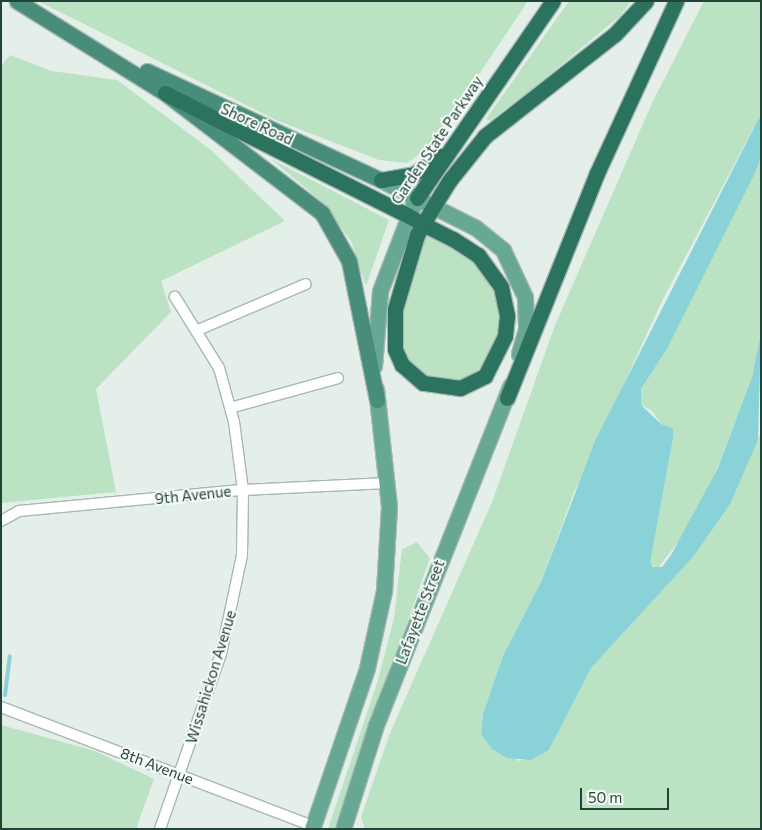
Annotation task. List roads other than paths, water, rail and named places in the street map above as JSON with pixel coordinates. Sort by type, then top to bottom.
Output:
[{"type":"highway","name":"Shore Road","points":[[17,1],[83,40],[165,93],[302,196],[330,224],[349,261],[377,400]]},
{"type":"highway","name":"Garden State Parkway","points":[[417,198],[553,1]]},
{"type":"highway","points":[[165,93],[407,215],[423,224],[478,255],[504,297],[506,327],[499,354],[485,376],[460,388],[423,383],[402,365],[394,349],[398,294],[423,224],[485,136],[615,34],[646,1]]},
{"type":"highway","points":[[507,398],[597,173],[676,1]]},
{"type":"highway","name":"Shore Road","points":[[83,40],[381,180]]},
{"type":"highway","points":[[381,180],[414,174],[448,151]]},
{"type":"main road","name":"Shore Road","points":[[381,180],[434,206]]},
{"type":"main road","name":"Garden State Parkway","points":[[377,400],[374,346],[380,291],[407,215],[417,198]]},
{"type":"main road","name":"Lafayette Street","points":[[343,829],[376,725],[507,398],[526,330],[519,276],[486,235],[434,206]]},
{"type":"main road","name":"Lafayette Street","points":[[312,827],[377,629],[388,558],[388,483],[377,400]]},
{"type":"street","points":[[198,330],[306,284]]},
{"type":"street","name":"Wissahickon Avenue","points":[[160,829],[181,776],[222,654],[242,555],[244,490],[230,408],[219,368],[198,330],[175,297]]},
{"type":"street","points":[[230,408],[338,378]]},
{"type":"street","name":"9th Avenue","points":[[1,521],[18,512],[244,490],[388,483]]},
{"type":"street","name":"8th Avenue","points":[[1,707],[312,827]]},
{"type":"water","points":[[761,114],[761,156],[755,173],[667,349],[641,389],[641,405],[661,424],[673,428],[673,438],[650,562],[653,567],[662,567],[671,555],[718,468],[752,377],[761,333],[758,440],[730,504],[693,557],[591,668],[549,750],[531,760],[507,758],[492,749],[481,734],[483,714],[503,656],[542,580],[595,441]]},
{"type":"waterway","points":[[5,695],[10,656]]}]
